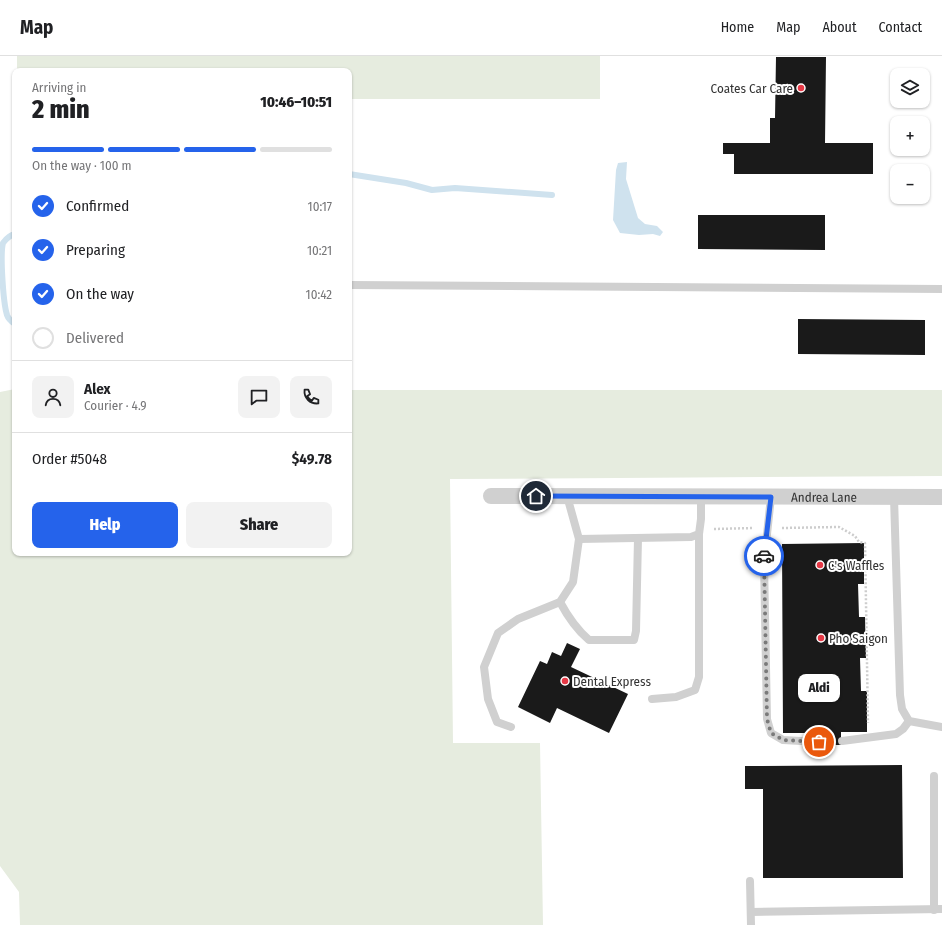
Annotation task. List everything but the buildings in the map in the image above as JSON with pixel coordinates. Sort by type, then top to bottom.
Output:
[{"type":"street","name":"Andrea Lane","points":[[491,496],[942,497]]},
{"type":"lane","points":[[352,285],[942,289]]},
{"type":"lane","points":[[511,728],[497,722],[488,699],[484,667],[498,633],[518,619],[560,602],[573,582],[579,539],[567,496]]},
{"type":"lane","points":[[652,699],[676,697],[695,690],[699,677],[701,496]]},
{"type":"lane","points":[[771,497],[764,562],[767,719],[771,733],[783,740],[819,742]]},
{"type":"lane","points":[[894,497],[900,695],[902,709],[909,721],[942,727]]},
{"type":"lane","points":[[579,539],[691,537],[700,531]]},
{"type":"lane","points":[[560,602],[571,622],[578,631],[589,640],[634,640],[636,631],[638,538]]},
{"type":"lane","points":[[842,741],[896,734],[903,729],[909,721]]},
{"type":"lane","points":[[751,912],[938,909],[934,776]]},
{"type":"lane","points":[[750,881],[752,925]]},
{"type":"path","points":[[700,531],[839,527],[855,536],[859,542],[865,543],[868,738]]},
{"type":"shaded area","points":[[17,56],[600,56],[600,99],[352,99],[352,68],[17,68]]},
{"type":"shaded area","points":[[12,390],[12,556],[352,556],[352,390],[942,390],[942,476],[450,479],[453,743],[540,743],[543,925],[20,925],[19,892],[0,866],[0,392]]},
{"type":"water","points":[[627,162],[626,179],[638,218],[645,224],[657,226],[663,232],[660,236],[653,234],[639,235],[620,233],[613,220],[616,170],[618,163]]},
{"type":"waterway","points":[[352,174],[406,183],[432,190],[455,188],[552,195]]},
{"type":"waterway","points":[[12,235],[3,243],[2,249],[3,289],[7,315],[12,322]]},
{"type":"way so far","points":[[764,556],[767,719],[771,733],[783,740],[819,742]]},
{"type":"place","name":"Coates Car Care","points":[[801,88]]},
{"type":"place","name":"C's Waffles","points":[[820,565]]},
{"type":"place","name":"Pho Saigon","points":[[821,638]]},
{"type":"place","name":"Dental Express","points":[[565,681]]},
{"type":"place","name":"Aldi","points":[[819,742]]},
{"type":"route","points":[[536,496],[771,497],[764,556]]}]
